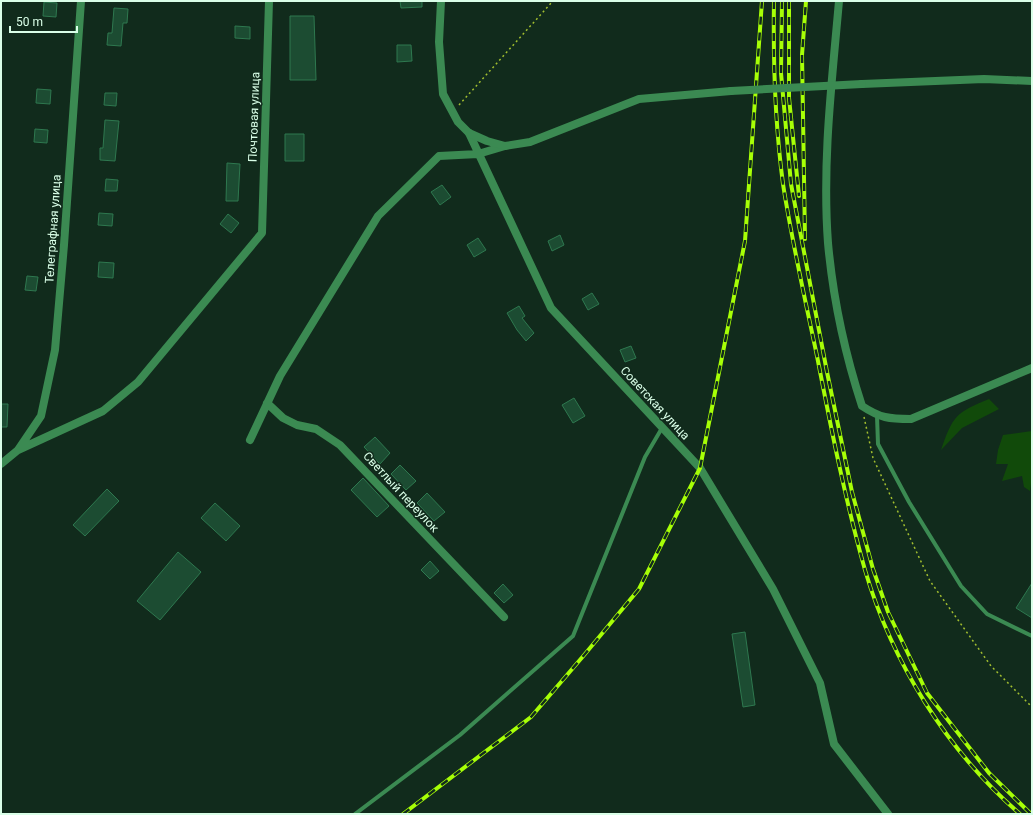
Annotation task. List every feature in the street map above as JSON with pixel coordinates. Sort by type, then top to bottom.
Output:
[{"type":"street","name":"Телеграфная улица","points":[[18,450],[41,416],[55,350],[81,1]]},
{"type":"street","name":"Почтовая улица","points":[[18,450],[103,411],[138,382],[262,233],[269,1]]},
{"type":"street","name":"Советская улица","points":[[441,1],[440,67],[443,94],[458,122],[469,133],[551,308],[700,468],[772,589],[820,683],[834,744],[888,814]]},
{"type":"street","points":[[839,1],[828,127],[826,188],[828,244],[839,320],[862,406],[877,416],[893,419],[911,419],[1032,368]]},
{"type":"street","points":[[250,440],[280,376],[378,216],[439,156],[478,154],[505,146],[530,142],[639,99],[862,84],[984,79],[1032,82]]},
{"type":"street","points":[[469,133],[487,141],[505,146]]},
{"type":"street","name":"Светлый переулок","points":[[268,404],[283,418],[316,429],[340,445],[504,617]]},
{"type":"street","points":[[1,464],[18,450]]},
{"type":"lane","points":[[877,416],[878,444],[909,502],[961,586],[987,614],[1032,636]]},
{"type":"lane","points":[[355,814],[460,736],[573,636],[645,457],[662,428]]},
{"type":"path","points":[[452,112],[553,1]]},
{"type":"path","points":[[862,406],[873,458],[930,581],[991,666],[1032,707]]},
{"type":"shaded area","points":[[989,399],[999,409],[962,428],[941,450],[952,423],[957,417],[969,408]]},
{"type":"shaded area","points":[[1032,431],[1032,476],[1030,491],[1024,487],[1022,476],[1002,481],[1008,464],[996,464],[998,450],[1003,435]]},
{"type":"building","points":[[400,1],[422,1],[422,7],[401,8]]},
{"type":"building","points":[[44,2],[57,3],[56,17],[43,16]]},
{"type":"building","points":[[114,8],[128,9],[127,23],[123,23],[121,46],[107,45],[108,33],[112,33]]},
{"type":"building","points":[[290,16],[314,16],[316,80],[290,80]]},
{"type":"building","points":[[235,26],[250,27],[250,39],[235,38]]},
{"type":"building","points":[[397,45],[411,45],[412,61],[397,62]]},
{"type":"building","points":[[37,89],[51,90],[50,104],[36,103]]},
{"type":"building","points":[[105,93],[117,93],[116,106],[104,105]]},
{"type":"building","points":[[105,120],[119,121],[115,161],[100,160],[100,148],[103,148]]},
{"type":"building","points":[[35,129],[48,130],[47,143],[34,142]]},
{"type":"building","points":[[285,134],[304,134],[304,161],[285,161]]},
{"type":"building","points":[[227,163],[240,164],[238,201],[226,201]]},
{"type":"building","points":[[106,179],[118,180],[117,191],[105,191]]},
{"type":"building","points":[[442,185],[451,197],[440,205],[431,192]]},
{"type":"building","points":[[99,213],[113,214],[112,226],[98,225]]},
{"type":"building","points":[[228,214],[239,223],[231,233],[220,224]]},
{"type":"building","points":[[560,235],[564,245],[552,251],[548,241]]},
{"type":"building","points":[[478,238],[486,250],[474,257],[467,245]]},
{"type":"building","points":[[99,262],[114,263],[113,278],[98,277]]},
{"type":"building","points":[[27,276],[38,277],[36,291],[25,290]]},
{"type":"building","points":[[592,293],[599,304],[588,310],[582,299]]},
{"type":"building","points":[[519,306],[525,316],[522,318],[534,333],[526,341],[517,330],[507,313]]},
{"type":"building","points":[[631,346],[636,358],[625,362],[620,350]]},
{"type":"building","points":[[574,398],[585,416],[573,423],[562,405]]},
{"type":"building","points":[[1,404],[8,404],[7,427],[1,427]]},
{"type":"building","points":[[375,437],[390,453],[380,464],[364,447]]},
{"type":"building","points":[[400,465],[416,481],[406,490],[391,474]]},
{"type":"building","points":[[363,478],[389,506],[377,517],[351,490]]},
{"type":"building","points":[[107,489],[119,501],[85,536],[73,525]]},
{"type":"building","points":[[427,493],[445,512],[434,521],[417,503]]},
{"type":"building","points":[[215,503],[240,526],[226,541],[201,518]]},
{"type":"building","points":[[178,552],[201,572],[160,620],[137,601]]},
{"type":"building","points":[[430,561],[439,571],[430,579],[421,570]]},
{"type":"building","points":[[1032,583],[1032,618],[1016,608]]},
{"type":"building","points":[[503,584],[513,595],[504,603],[494,593]]},
{"type":"building","points":[[745,632],[755,705],[743,707],[732,634]]},
{"type":"railway","points":[[403,814],[531,717],[639,589],[700,468],[745,241],[762,1]]},
{"type":"railway","points":[[774,1],[775,93],[783,184],[833,437],[851,517],[865,570],[876,604],[890,638],[925,703],[969,762],[993,789],[1020,814]]},
{"type":"railway","points":[[782,1],[781,73],[791,184],[827,372],[852,492],[873,569],[888,612],[927,693],[989,773],[1031,814]]},
{"type":"railway","points":[[789,1],[789,98],[799,196]]},
{"type":"railway","points":[[805,239],[802,55],[806,1]]}]
